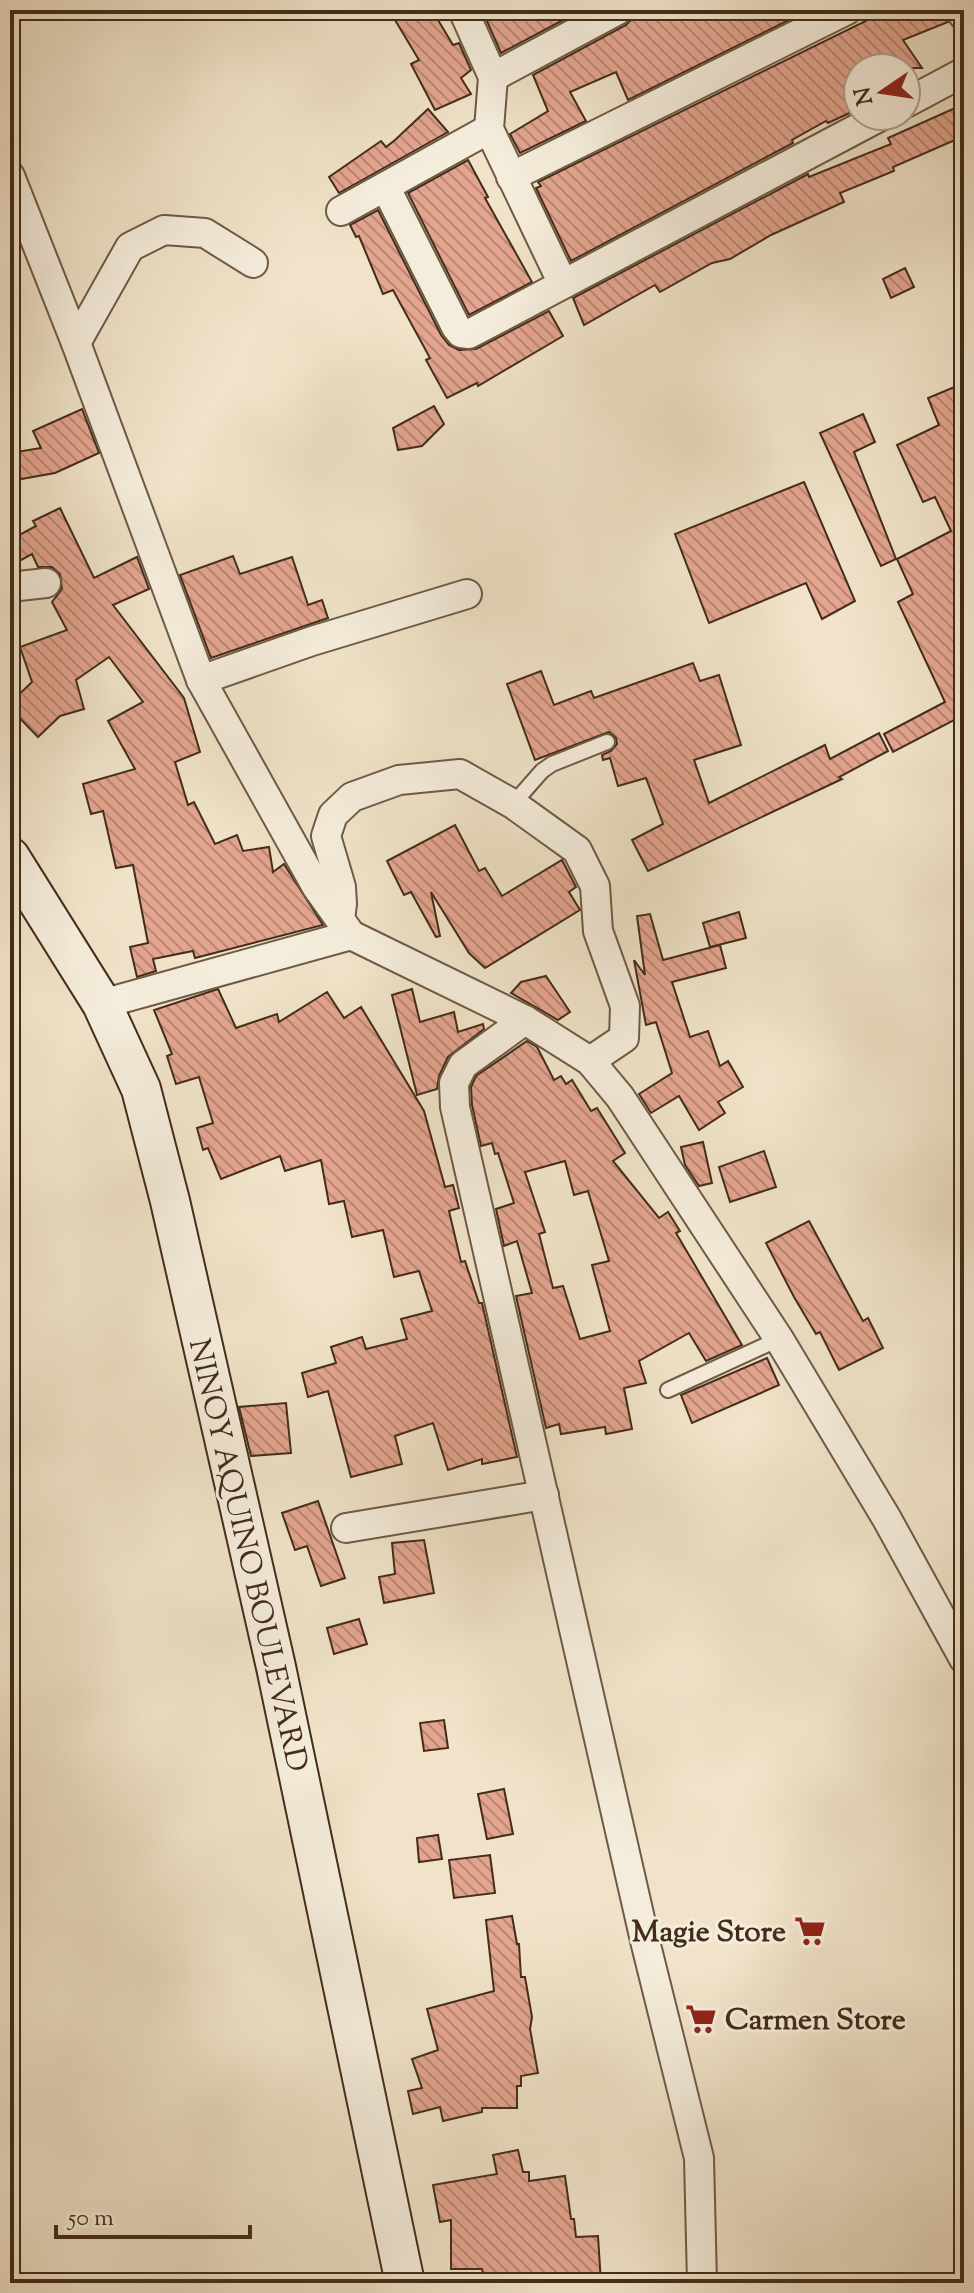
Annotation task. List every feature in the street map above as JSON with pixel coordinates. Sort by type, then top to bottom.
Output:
[{"type":"main road","name":"NINOY AQUINO BOULEVARD","points":[[10,857],[102,1004],[141,1089],[170,1201],[276,1667],[405,2283]]},
{"type":"street","points":[[463,10],[493,77],[489,129],[563,284]]},
{"type":"street","points":[[493,77],[618,10]]},
{"type":"street","points":[[511,177],[847,10]]},
{"type":"street","points":[[960,10],[964,16]]},
{"type":"street","points":[[922,94],[964,72]]},
{"type":"street","points":[[341,211],[489,129]]},
{"type":"street","points":[[386,188],[456,327],[461,333],[469,334],[851,132]]},
{"type":"street","points":[[10,176],[76,343],[201,680],[316,886],[345,927],[525,1020],[590,1061],[620,1097],[779,1339],[887,1519],[964,1659]]},
{"type":"street","points":[[76,343],[130,247],[164,230],[205,233],[253,263]]},
{"type":"street","points":[[10,587],[46,583]]},
{"type":"street","points":[[201,680],[312,641],[467,594]]},
{"type":"street","points":[[345,927],[341,887],[326,836],[333,815],[352,797],[399,780],[460,774],[513,804],[577,850],[595,886],[598,931],[625,1006],[624,1038],[590,1061]]},
{"type":"street","points":[[102,1004],[345,927]]},
{"type":"street","points":[[525,1020],[463,1065],[454,1083],[455,1107],[646,1945],[699,2158],[702,2283]]},
{"type":"street","points":[[346,1528],[544,1495]]},
{"type":"lane","points":[[513,804],[552,764],[607,742]]},
{"type":"lane","points":[[668,1390],[779,1339]]},
{"type":"building","points":[[389,10],[432,10],[453,45],[459,43],[471,70],[461,78],[471,94],[435,110],[411,64],[419,60]]},
{"type":"building","points":[[482,10],[582,10],[501,53]]},
{"type":"building","points":[[635,10],[809,10],[628,100],[616,72],[570,92],[586,121],[520,153],[510,134],[548,111],[533,75],[626,25],[633,18]]},
{"type":"building","points":[[888,10],[943,10],[948,22],[903,40],[911,52],[842,52],[842,116],[828,123],[826,121],[792,140],[793,143],[571,261],[536,188],[541,186],[538,182]]},
{"type":"building","points":[[964,104],[964,136],[893,167],[894,171],[840,193],[844,202],[771,235],[730,259],[712,263],[660,292],[655,285],[584,325],[573,298],[808,174],[809,177],[891,144],[888,138],[901,132],[922,132],[922,123]]},
{"type":"building","points":[[428,109],[448,132],[339,193],[329,177],[381,141],[386,147]]},
{"type":"building","points":[[468,160],[488,197],[485,198],[532,282],[469,315],[408,193]]},
{"type":"building","points":[[378,210],[441,335],[449,345],[459,350],[476,349],[549,311],[563,336],[478,386],[477,383],[447,398],[426,360],[430,358],[393,290],[383,294],[359,236],[356,237],[350,225]]},
{"type":"building","points":[[905,268],[914,287],[891,298],[883,279]]},
{"type":"building","points":[[964,383],[964,741],[954,720],[893,752],[884,734],[945,702],[898,602],[913,594],[897,559],[951,531],[935,497],[923,502],[897,445],[939,425],[928,398]]},
{"type":"building","points":[[434,406],[444,424],[422,446],[398,450],[393,428]]},
{"type":"building","points":[[82,409],[99,453],[55,473],[10,481],[10,453],[41,448],[33,431]]},
{"type":"building","points":[[863,414],[875,442],[854,452],[896,559],[881,566],[820,433]]},
{"type":"building","points":[[804,482],[855,601],[822,619],[806,583],[709,623],[675,534]]},
{"type":"building","points":[[60,508],[94,578],[137,557],[149,589],[113,605],[184,698],[200,752],[175,762],[188,805],[194,802],[215,844],[237,835],[243,851],[269,847],[273,872],[284,864],[323,925],[195,958],[193,951],[153,959],[156,971],[137,977],[130,947],[148,943],[133,865],[116,868],[103,811],[91,814],[83,784],[135,769],[108,721],[143,702],[109,657],[76,680],[84,709],[60,716],[38,737],[10,708],[10,703],[32,682],[20,647],[67,630],[52,602],[62,589],[60,574],[52,567],[38,567],[32,554],[10,566],[10,540],[36,526],[33,521]]},
{"type":"building","points":[[233,556],[240,574],[292,557],[308,605],[322,600],[328,618],[211,658],[180,575]]},
{"type":"building","points":[[693,663],[700,681],[719,675],[741,745],[694,760],[709,803],[825,745],[830,759],[879,733],[888,751],[839,777],[842,779],[648,871],[632,840],[663,824],[646,778],[618,786],[610,758],[603,760],[602,755],[617,744],[616,738],[609,732],[535,760],[507,684],[541,671],[554,705],[591,691],[594,698]]},
{"type":"building","points":[[455,825],[479,871],[485,868],[502,896],[562,860],[576,887],[569,892],[580,910],[485,968],[469,953],[431,892],[440,936],[436,937],[411,892],[404,895],[387,861]]},
{"type":"building","points":[[739,912],[746,938],[710,947],[703,923]]},
{"type":"building","points":[[650,914],[663,960],[720,945],[726,968],[672,982],[690,1037],[708,1031],[720,1066],[728,1061],[743,1087],[718,1102],[725,1113],[699,1130],[679,1096],[651,1113],[639,1094],[672,1073],[656,1022],[646,1025],[634,960],[645,975],[637,916]]},
{"type":"building","points":[[546,976],[570,1012],[558,1020],[511,993],[521,982]]},
{"type":"building","points":[[218,989],[236,1028],[277,1014],[279,1022],[327,992],[344,1018],[361,1007],[424,1111],[445,1187],[453,1185],[459,1208],[449,1211],[461,1262],[465,1261],[479,1303],[482,1303],[517,1457],[482,1464],[482,1459],[448,1470],[433,1423],[395,1436],[402,1464],[351,1477],[328,1391],[308,1397],[302,1373],[336,1363],[331,1347],[362,1337],[366,1349],[407,1339],[401,1319],[432,1311],[419,1271],[394,1277],[383,1230],[352,1237],[344,1201],[329,1204],[321,1160],[285,1171],[280,1156],[221,1179],[208,1148],[203,1150],[197,1128],[213,1123],[199,1077],[176,1084],[167,1056],[172,1054],[154,1010]]},
{"type":"building","points":[[412,989],[420,1022],[454,1012],[458,1032],[483,1024],[484,1029],[448,1057],[437,1089],[417,1095],[392,995]]},
{"type":"building","points":[[527,1041],[537,1047],[554,1080],[561,1076],[566,1084],[572,1080],[591,1111],[597,1108],[625,1153],[613,1161],[659,1218],[668,1212],[680,1231],[676,1233],[742,1345],[706,1361],[689,1333],[639,1361],[646,1383],[624,1388],[632,1429],[606,1434],[605,1427],[561,1434],[559,1424],[546,1428],[516,1296],[532,1293],[517,1241],[504,1246],[496,1209],[514,1203],[498,1153],[495,1154],[492,1143],[481,1146],[472,1105],[471,1087],[476,1076]],"holes":[[[565,1161],[574,1195],[588,1191],[609,1261],[592,1265],[610,1331],[580,1339],[563,1286],[553,1288],[539,1234],[545,1232],[525,1172]]]},
{"type":"building","points":[[703,1142],[712,1183],[699,1186],[685,1165],[681,1147]]},
{"type":"building","points":[[764,1151],[776,1187],[730,1202],[719,1167]]},
{"type":"building","points":[[809,1221],[863,1321],[868,1318],[883,1348],[839,1370],[820,1332],[816,1334],[794,1297],[766,1243]]},
{"type":"building","points":[[767,1358],[779,1385],[692,1423],[681,1395]]},
{"type":"building","points":[[286,1403],[291,1453],[251,1456],[239,1407]]},
{"type":"building","points":[[318,1501],[345,1578],[321,1586],[307,1546],[295,1550],[282,1513]]},
{"type":"building","points":[[424,1540],[434,1593],[384,1603],[379,1577],[395,1574],[392,1543]]},
{"type":"building","points":[[359,1619],[367,1644],[334,1654],[327,1628]]},
{"type":"building","points":[[444,1720],[448,1748],[424,1751],[420,1723]]},
{"type":"building","points":[[504,1789],[513,1834],[487,1839],[478,1794]]},
{"type":"building","points":[[438,1835],[442,1859],[419,1862],[417,1838]]},
{"type":"building","points":[[490,1855],[495,1893],[454,1898],[449,1860]]},
{"type":"building","points":[[512,1916],[519,1944],[521,1977],[525,1977],[532,2017],[530,2029],[538,2073],[521,2076],[521,2086],[517,2086],[517,2108],[482,2108],[482,2112],[443,2121],[440,2107],[413,2114],[408,2091],[422,2088],[412,2059],[438,2050],[427,2009],[494,1991],[486,1920]]},
{"type":"building","points":[[518,2150],[523,2172],[529,2172],[529,2181],[565,2176],[576,2237],[598,2236],[601,2283],[485,2283],[482,2269],[451,2269],[451,2220],[440,2222],[433,2185],[497,2174],[493,2155]]},
{"type":"place","name":"Magie Store","points":[[810,1931]]},
{"type":"place","name":"Carmen Store","points":[[701,2019]]}]
